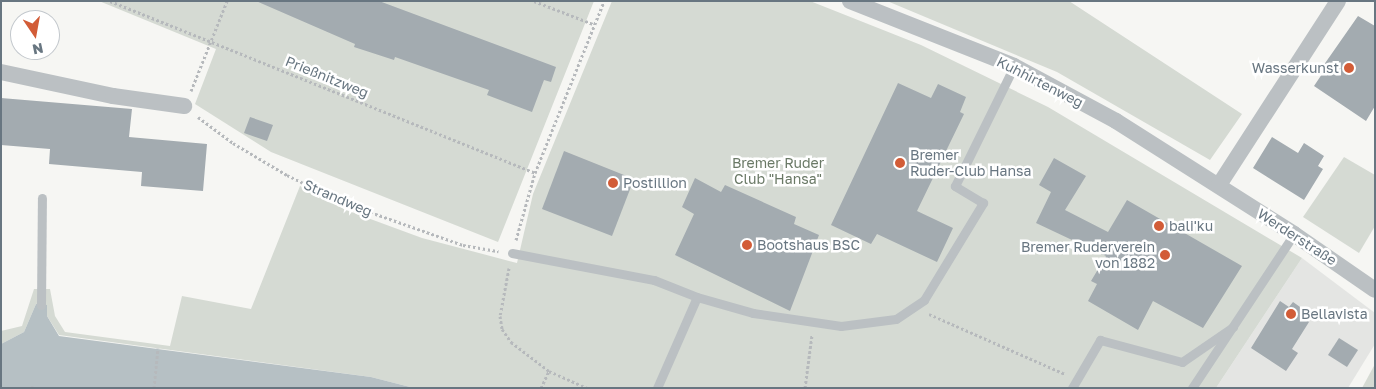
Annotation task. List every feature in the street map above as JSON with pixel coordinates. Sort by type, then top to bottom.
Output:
[{"type":"street","name":"Kuhhirtenweg","points":[[850,1],[1014,66],[1116,122],[1219,185]]},
{"type":"street","points":[[1219,185],[1338,1]]},
{"type":"street","points":[[1,72],[113,96],[184,106]]},
{"type":"street","name":"Werderstraße","points":[[1219,185],[1375,290]]},
{"type":"lane","points":[[512,253],[654,280],[697,297],[754,313],[814,322],[869,325],[896,319],[924,300],[984,203],[955,186],[1014,66]]},
{"type":"lane","points":[[42,198],[42,305]]},
{"type":"lane","points":[[1192,388],[1294,234]]},
{"type":"lane","points":[[657,388],[697,297]]},
{"type":"lane","points":[[1072,388],[1100,340],[1182,362],[1233,327]]},
{"type":"path","name":"Prießnitzweg","points":[[110,1],[535,173]]},
{"type":"path","points":[[184,106],[227,1]]},
{"type":"path","points":[[534,1],[593,24]]},
{"type":"path","points":[[587,388],[549,371],[511,342],[502,329],[500,316],[512,253],[535,173],[593,24],[604,1]]},
{"type":"path","name":"Strandweg","points":[[184,106],[233,143],[342,202],[463,245],[512,253]]},
{"type":"path","points":[[914,307],[1077,379]]},
{"type":"path","points":[[805,388],[814,322]]},
{"type":"path","points":[[154,388],[158,348]]},
{"type":"path","points":[[541,388],[549,371]]},
{"type":"shaded area","points":[[1302,258],[1375,313],[1375,344],[1348,388],[1216,388]]},
{"type":"shaded area","points":[[36,304],[47,305],[47,316],[59,336],[371,377],[414,388],[1,388],[1,344],[24,332]]},
{"type":"green space","points":[[99,1],[594,1],[498,242],[271,152],[195,104],[216,49]]},
{"type":"green space","name":"Bremer Ruder Club \"Hansa\"","points":[[612,1],[810,1],[921,45],[1048,107],[1302,258],[1216,388],[414,388],[371,377],[59,335],[47,316],[46,305],[36,304],[24,332],[1,344],[1,331],[22,326],[34,289],[50,289],[55,316],[65,332],[170,346],[182,296],[251,309],[300,186],[346,210],[422,238],[517,263],[533,194]]},
{"type":"green space","points":[[887,1],[1069,1],[1242,114],[1210,160],[1057,72]]},
{"type":"green space","points":[[1344,157],[1375,175],[1375,226],[1359,253],[1303,217]]},
{"type":"green space","points":[[1375,364],[1375,388],[1362,388]]},
{"type":"building","points":[[256,1],[379,1],[556,67],[551,82],[544,80],[532,112],[487,95],[489,90],[395,57],[394,60],[354,47],[355,44]]},
{"type":"building","name":"Wasserkunst","points":[[1358,16],[1375,26],[1375,106],[1366,121],[1314,86],[1322,74],[1321,69]]},
{"type":"building","name":"Bremer Ruder-Club Hansa","points":[[898,83],[931,98],[938,84],[966,97],[960,112],[964,114],[917,211],[953,228],[937,262],[877,234],[871,244],[831,225]]},
{"type":"building","points":[[1,98],[132,109],[129,137],[207,144],[203,191],[141,186],[142,172],[49,164],[50,149],[1,145]]},
{"type":"building","points":[[250,117],[273,125],[267,141],[244,133]]},
{"type":"building","points":[[1272,137],[1298,153],[1304,143],[1324,156],[1318,166],[1323,169],[1304,200],[1253,168]]},
{"type":"building","points":[[564,151],[634,179],[612,236],[542,209]]},
{"type":"building","name":"Bremer Ruderverein von 1882","points":[[1054,158],[1086,176],[1065,210],[1108,232],[1127,200],[1242,266],[1203,328],[1153,301],[1138,330],[1088,301],[1097,284],[1091,281],[1106,256],[1036,223],[1051,192],[1039,185]]},
{"type":"building","name":"Bootshaus BSC","points":[[695,178],[721,192],[725,185],[796,217],[794,224],[819,235],[790,311],[675,255],[694,214],[682,207]]},
{"type":"building","points":[[1280,301],[1289,307],[1293,302],[1310,314],[1306,320],[1309,322],[1292,349],[1298,353],[1286,371],[1251,348]]},
{"type":"building","points":[[1339,338],[1358,350],[1347,367],[1328,355]]},
{"type":"place","name":"Wasserkunst","points":[[1349,68]]},
{"type":"place","name":"Bremer Ruder-Club Hansa","points":[[900,163]]},
{"type":"place","name":"Postillion","points":[[613,183]]},
{"type":"place","name":"bali'ku","points":[[1159,226]]},
{"type":"place","name":"Bootshaus BSC","points":[[747,245]]},
{"type":"place","name":"Bremer Ruderverein von 1882","points":[[1165,255]]},
{"type":"place","name":"Bellavista","points":[[1291,314]]}]
